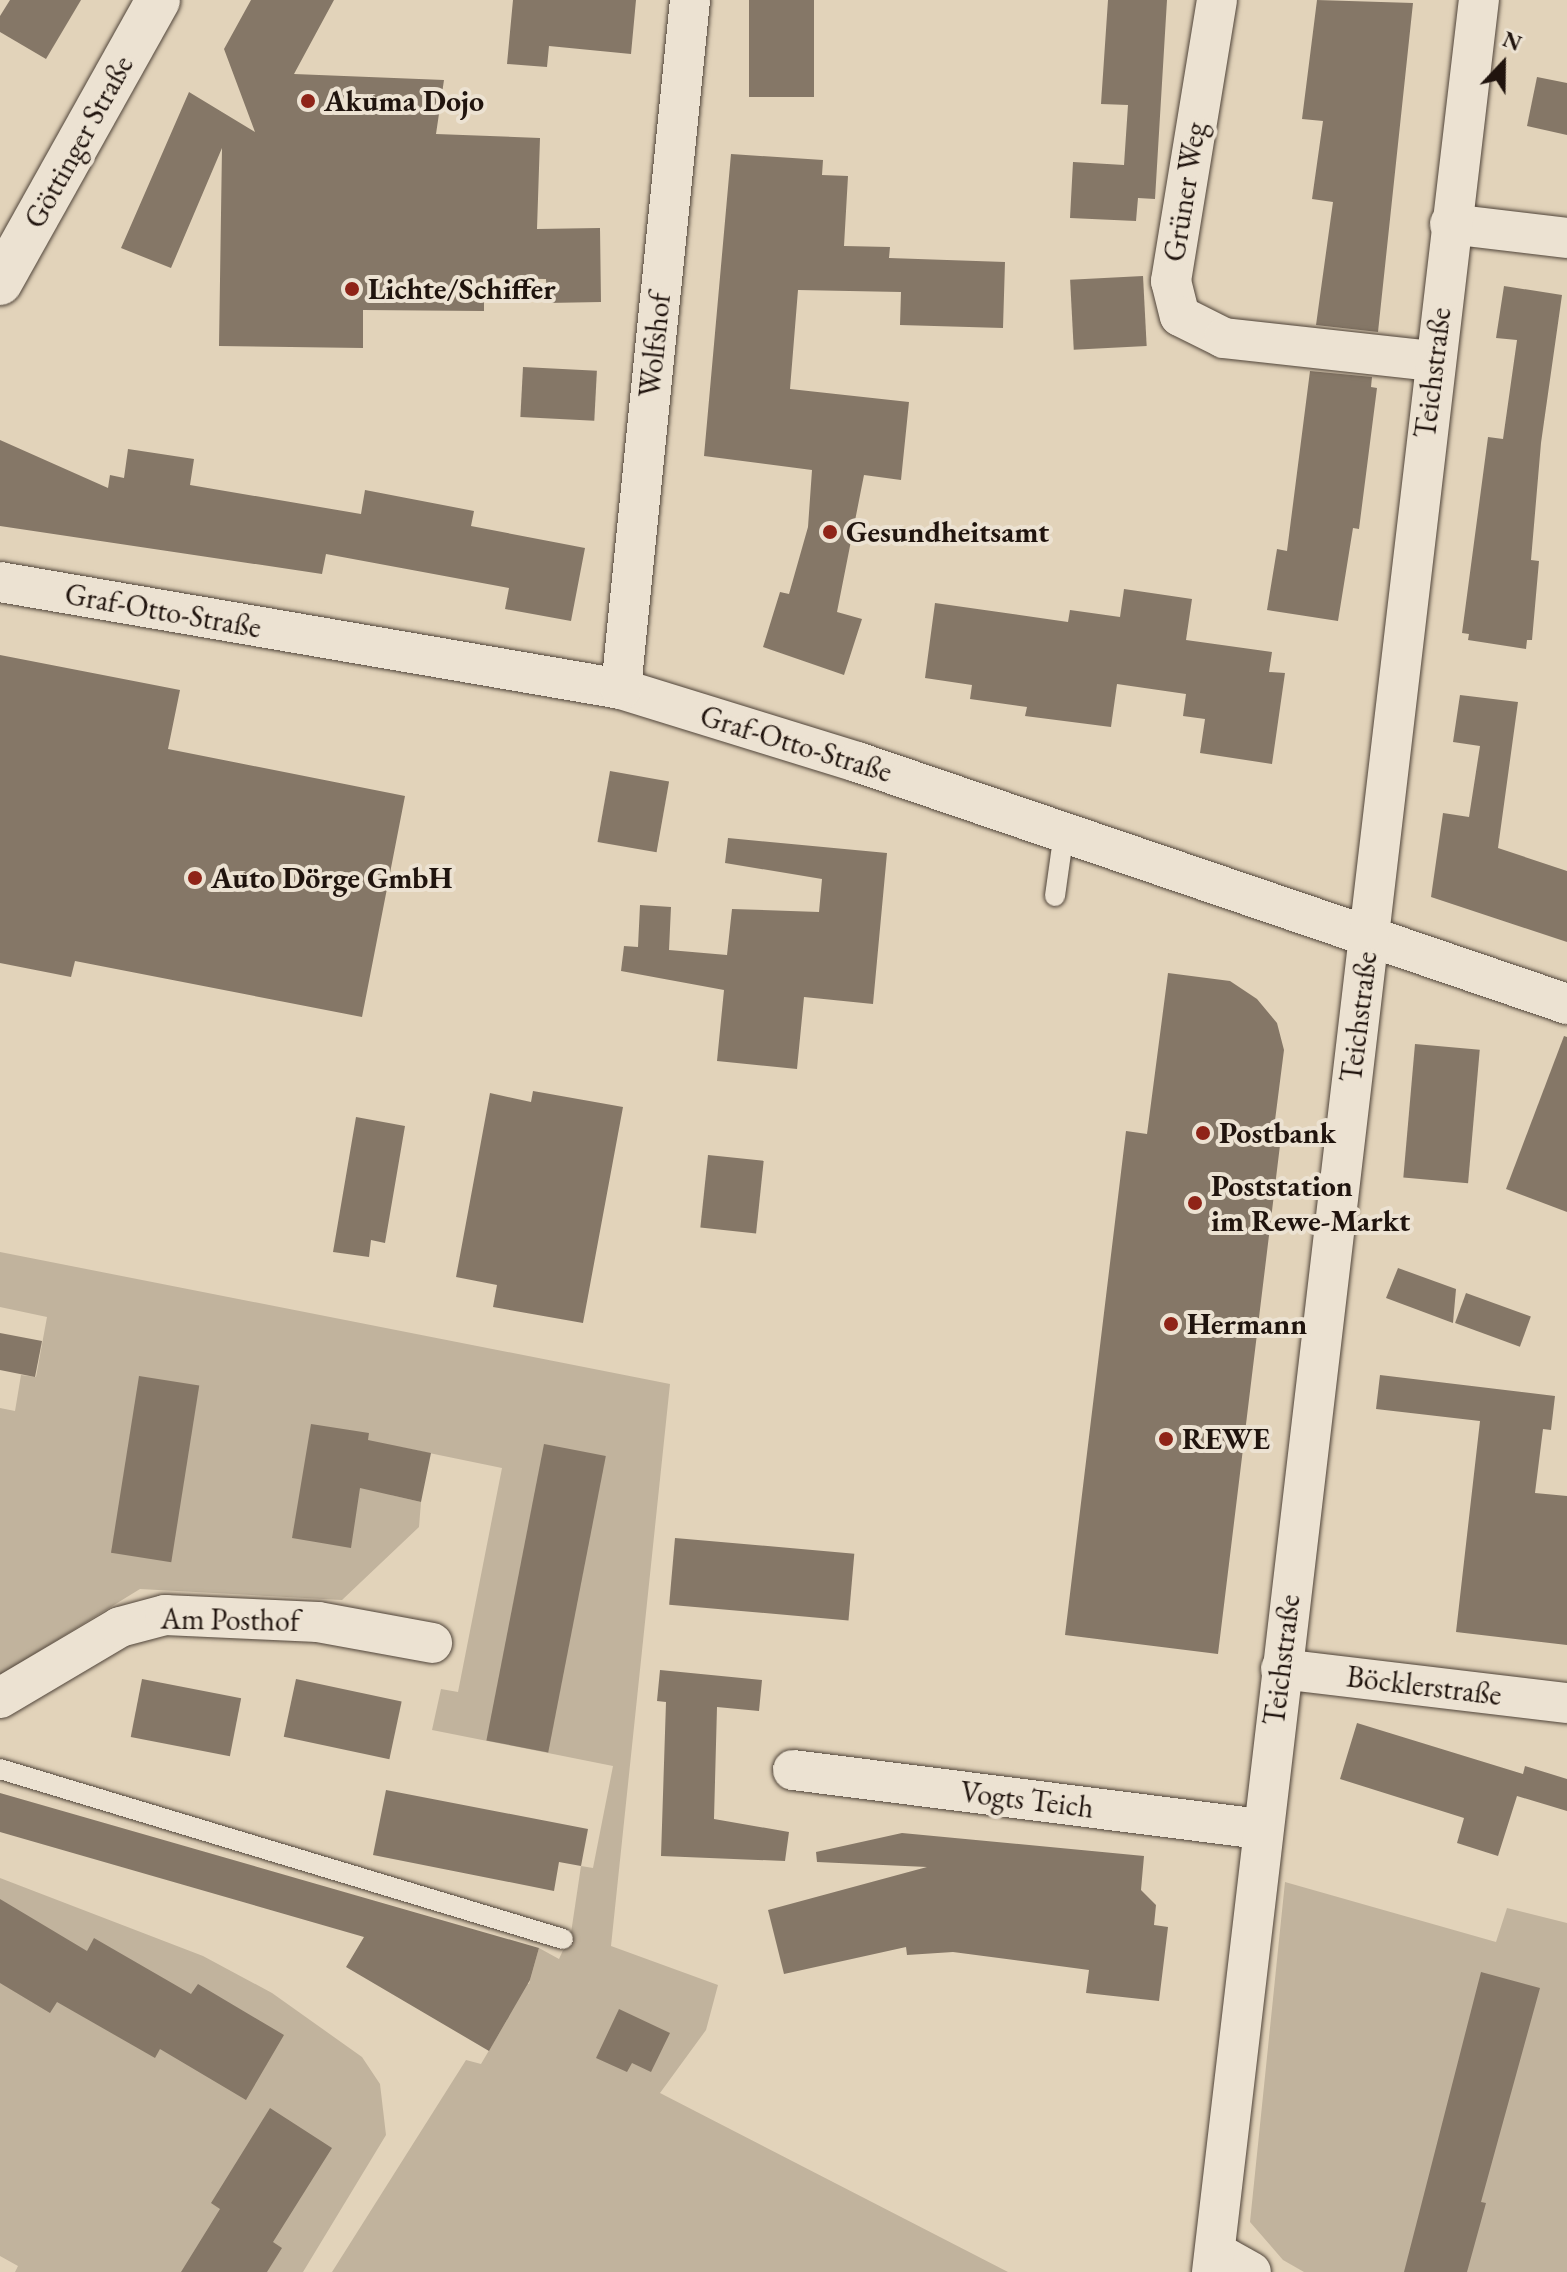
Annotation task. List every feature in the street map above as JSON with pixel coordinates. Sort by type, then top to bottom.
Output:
[{"type":"main road","name":"Göttinger Straße","points":[[0,283],[158,0]]},
{"type":"street","name":"Wolfshof","points":[[621,689],[690,0]]},
{"type":"street","name":"Grüner Weg","points":[[1217,0],[1171,281],[1180,316],[1224,338],[1434,361]]},
{"type":"street","name":"Teichstraße","points":[[1213,2262],[1370,935],[1450,224],[1479,0]]},
{"type":"street","points":[[1450,224],[1567,238]]},
{"type":"street","name":"Graf-Otto-Straße","points":[[0,582],[621,689],[1064,832],[1567,1004]]},
{"type":"street","name":"Am Posthof","points":[[0,1698],[120,1627],[165,1615],[318,1622],[432,1643]]},
{"type":"street","name":"Böcklerstraße","points":[[1281,1669],[1567,1703]]},
{"type":"street","name":"Vogts Teich","points":[[793,1770],[1262,1829]]},
{"type":"street","points":[[1213,2262],[1251,2272]]},
{"type":"lane","points":[[1055,896],[1064,832]]},
{"type":"lane","points":[[0,1769],[563,1939]]},
{"type":"shaded area","points":[[0,1252],[670,1384],[611,1946],[718,1985],[706,2030],[660,2093],[1008,2272],[332,2272],[466,2060],[481,2064],[507,2020],[364,1937],[529,1984],[539,1948],[559,1959],[571,1933],[581,1866],[593,1868],[613,1766],[432,1730],[441,1689],[458,1692],[502,1468],[400,1447],[391,1495],[421,1502],[419,1527],[342,1600],[140,1589],[0,1675],[0,1408],[15,1411],[21,1375],[36,1377],[47,1317],[0,1307]]},
{"type":"shaded area","points":[[0,1878],[203,1956],[272,1993],[362,2057],[380,2084],[386,2135],[303,2272],[15,2272],[18,2266],[0,2256]]},
{"type":"shaded area","points":[[1285,1882],[1496,1942],[1507,1908],[1567,1923],[1567,2272],[1304,2272],[1283,2260],[1250,2222]]},
{"type":"building","points":[[10,0],[81,0],[46,59],[0,32],[0,16]]},
{"type":"building","points":[[251,0],[334,0],[294,74],[444,80],[436,134],[540,138],[537,229],[600,228],[601,302],[547,303],[546,279],[484,278],[484,311],[363,310],[363,348],[219,346],[222,148],[171,268],[121,248],[189,92],[255,132],[224,49]]},
{"type":"building","points":[[513,0],[636,0],[631,54],[549,46],[547,67],[507,64]]},
{"type":"building","points":[[749,0],[814,0],[814,97],[749,97]]},
{"type":"building","points":[[1108,0],[1167,0],[1155,199],[1138,198],[1136,221],[1070,218],[1073,162],[1124,165],[1128,105],[1101,104]]},
{"type":"building","points":[[1317,0],[1413,3],[1378,332],[1316,325],[1333,202],[1312,199],[1323,121],[1302,119]]},
{"type":"building","points":[[1537,77],[1567,83],[1567,135],[1527,126]]},
{"type":"building","points":[[731,154],[823,160],[822,175],[848,176],[844,246],[890,247],[889,258],[1005,262],[1003,328],[900,325],[901,292],[798,290],[790,389],[909,402],[901,480],[864,475],[837,612],[862,619],[844,675],[763,647],[780,592],[789,594],[808,527],[812,470],[704,456]]},
{"type":"building","points":[[1143,276],[1147,346],[1074,350],[1070,280]]},
{"type":"building","points":[[1504,286],[1562,295],[1541,443],[1531,560],[1539,561],[1532,640],[1527,640],[1526,649],[1468,640],[1469,634],[1462,633],[1488,437],[1503,439],[1517,340],[1496,338]]},
{"type":"building","points":[[523,367],[597,371],[594,421],[520,417]]},
{"type":"building","points":[[1310,371],[1372,377],[1371,387],[1377,388],[1359,529],[1353,528],[1338,621],[1267,610],[1277,549],[1287,551]]},
{"type":"building","points":[[0,440],[108,488],[110,475],[124,478],[128,449],[194,459],[190,485],[361,514],[365,490],[474,511],[471,526],[585,548],[571,621],[505,609],[509,588],[326,554],[322,574],[0,526]]},
{"type":"building","points":[[1124,589],[1192,599],[1186,640],[1272,652],[1269,672],[1285,673],[1272,764],[1200,753],[1205,719],[1183,716],[1186,694],[1117,684],[1111,727],[1025,716],[1027,707],[970,699],[972,685],[925,678],[935,603],[1068,622],[1070,610],[1120,617]]},
{"type":"building","name":"Auto Dörge GmbH","points":[[0,655],[180,690],[168,749],[405,796],[362,1017],[75,961],[71,977],[0,963]]},
{"type":"building","points":[[1460,695],[1518,702],[1498,848],[1567,871],[1567,942],[1431,897],[1443,813],[1469,817],[1480,746],[1453,742]]},
{"type":"building","points":[[610,771],[669,781],[657,852],[597,842]]},
{"type":"building","points":[[728,838],[887,853],[873,1004],[804,997],[797,1069],[717,1061],[724,990],[621,971],[624,946],[638,947],[640,905],[671,907],[669,950],[727,955],[732,909],[819,912],[822,879],[725,863]]},
{"type":"building","name":"REWE","points":[[1168,973],[1230,981],[1257,999],[1277,1023],[1284,1050],[1273,1136],[1281,1137],[1218,1654],[1065,1635],[1126,1131],[1147,1134]]},
{"type":"building","points":[[1564,1036],[1567,1037],[1567,1212],[1506,1189]]},
{"type":"building","points":[[1415,1044],[1480,1050],[1468,1183],[1403,1177]]},
{"type":"building","points":[[533,1091],[623,1107],[583,1323],[493,1307],[497,1285],[456,1277],[490,1093],[531,1102]]},
{"type":"building","points":[[356,1117],[405,1126],[385,1243],[371,1240],[369,1257],[333,1252]]},
{"type":"building","points":[[708,1155],[764,1161],[756,1233],[700,1228]]},
{"type":"building","points":[[1398,1268],[1456,1289],[1453,1323],[1386,1298]]},
{"type":"building","points":[[1466,1293],[1531,1317],[1520,1347],[1455,1323]]},
{"type":"building","points":[[0,1333],[42,1341],[35,1377],[0,1370]]},
{"type":"building","points":[[1380,1375],[1555,1396],[1551,1430],[1543,1429],[1535,1493],[1567,1496],[1567,1645],[1456,1632],[1480,1421],[1376,1409]]},
{"type":"building","points":[[139,1376],[199,1386],[171,1562],[111,1553]]},
{"type":"building","points":[[311,1424],[369,1433],[368,1440],[431,1453],[421,1502],[360,1488],[351,1548],[292,1538]]},
{"type":"building","points":[[544,1444],[606,1456],[548,1752],[486,1740]]},
{"type":"building","points":[[675,1538],[854,1554],[848,1620],[669,1605]]},
{"type":"building","points":[[660,1670],[762,1680],[759,1711],[717,1707],[714,1819],[789,1832],[785,1861],[661,1856],[666,1702],[657,1701]]},
{"type":"building","points":[[142,1679],[241,1698],[230,1756],[131,1737]]},
{"type":"building","points":[[296,1679],[402,1701],[389,1759],[284,1737]]},
{"type":"building","points":[[1357,1723],[1523,1774],[1525,1766],[1567,1779],[1567,1811],[1517,1796],[1498,1856],[1457,1843],[1464,1818],[1340,1779]]},
{"type":"building","points":[[386,1790],[588,1829],[581,1866],[559,1862],[554,1891],[373,1855]]},
{"type":"building","points":[[0,1793],[539,1948],[530,1980],[489,2051],[346,1967],[364,1937],[0,1832]]},
{"type":"building","points":[[902,1833],[1144,1856],[1141,1890],[1156,1905],[1154,1925],[1168,1927],[1159,2001],[1086,1993],[1089,1970],[953,1952],[907,1955],[906,1947],[784,1974],[768,1910],[927,1867],[817,1862],[816,1852]]},
{"type":"building","points":[[0,1899],[87,1951],[94,1938],[191,1994],[198,1984],[284,2035],[246,2100],[160,2049],[155,2058],[57,2002],[50,2013],[0,1983]]},
{"type":"building","points":[[1481,1972],[1540,1988],[1481,2202],[1486,2203],[1467,2272],[1404,2272]]},
{"type":"building","points":[[619,2009],[670,2033],[651,2072],[632,2063],[627,2072],[596,2058]]},
{"type":"building","points":[[270,2108],[332,2148],[273,2242],[282,2248],[267,2272],[181,2272],[220,2209],[211,2203]]},
{"type":"place","name":"Akuma Dojo","points":[[308,101]]},
{"type":"place","name":"Lichte/Schiffer","points":[[352,289]]},
{"type":"place","name":"Gesundheitsamt","points":[[830,532]]},
{"type":"place","name":"Auto Dörge GmbH","points":[[195,878]]},
{"type":"place","name":"Postbank","points":[[1203,1133]]},
{"type":"place","name":"Poststation im Rewe-Markt","points":[[1195,1203]]},
{"type":"place","name":"Hermann","points":[[1171,1324]]},
{"type":"place","name":"REWE","points":[[1166,1439]]}]
